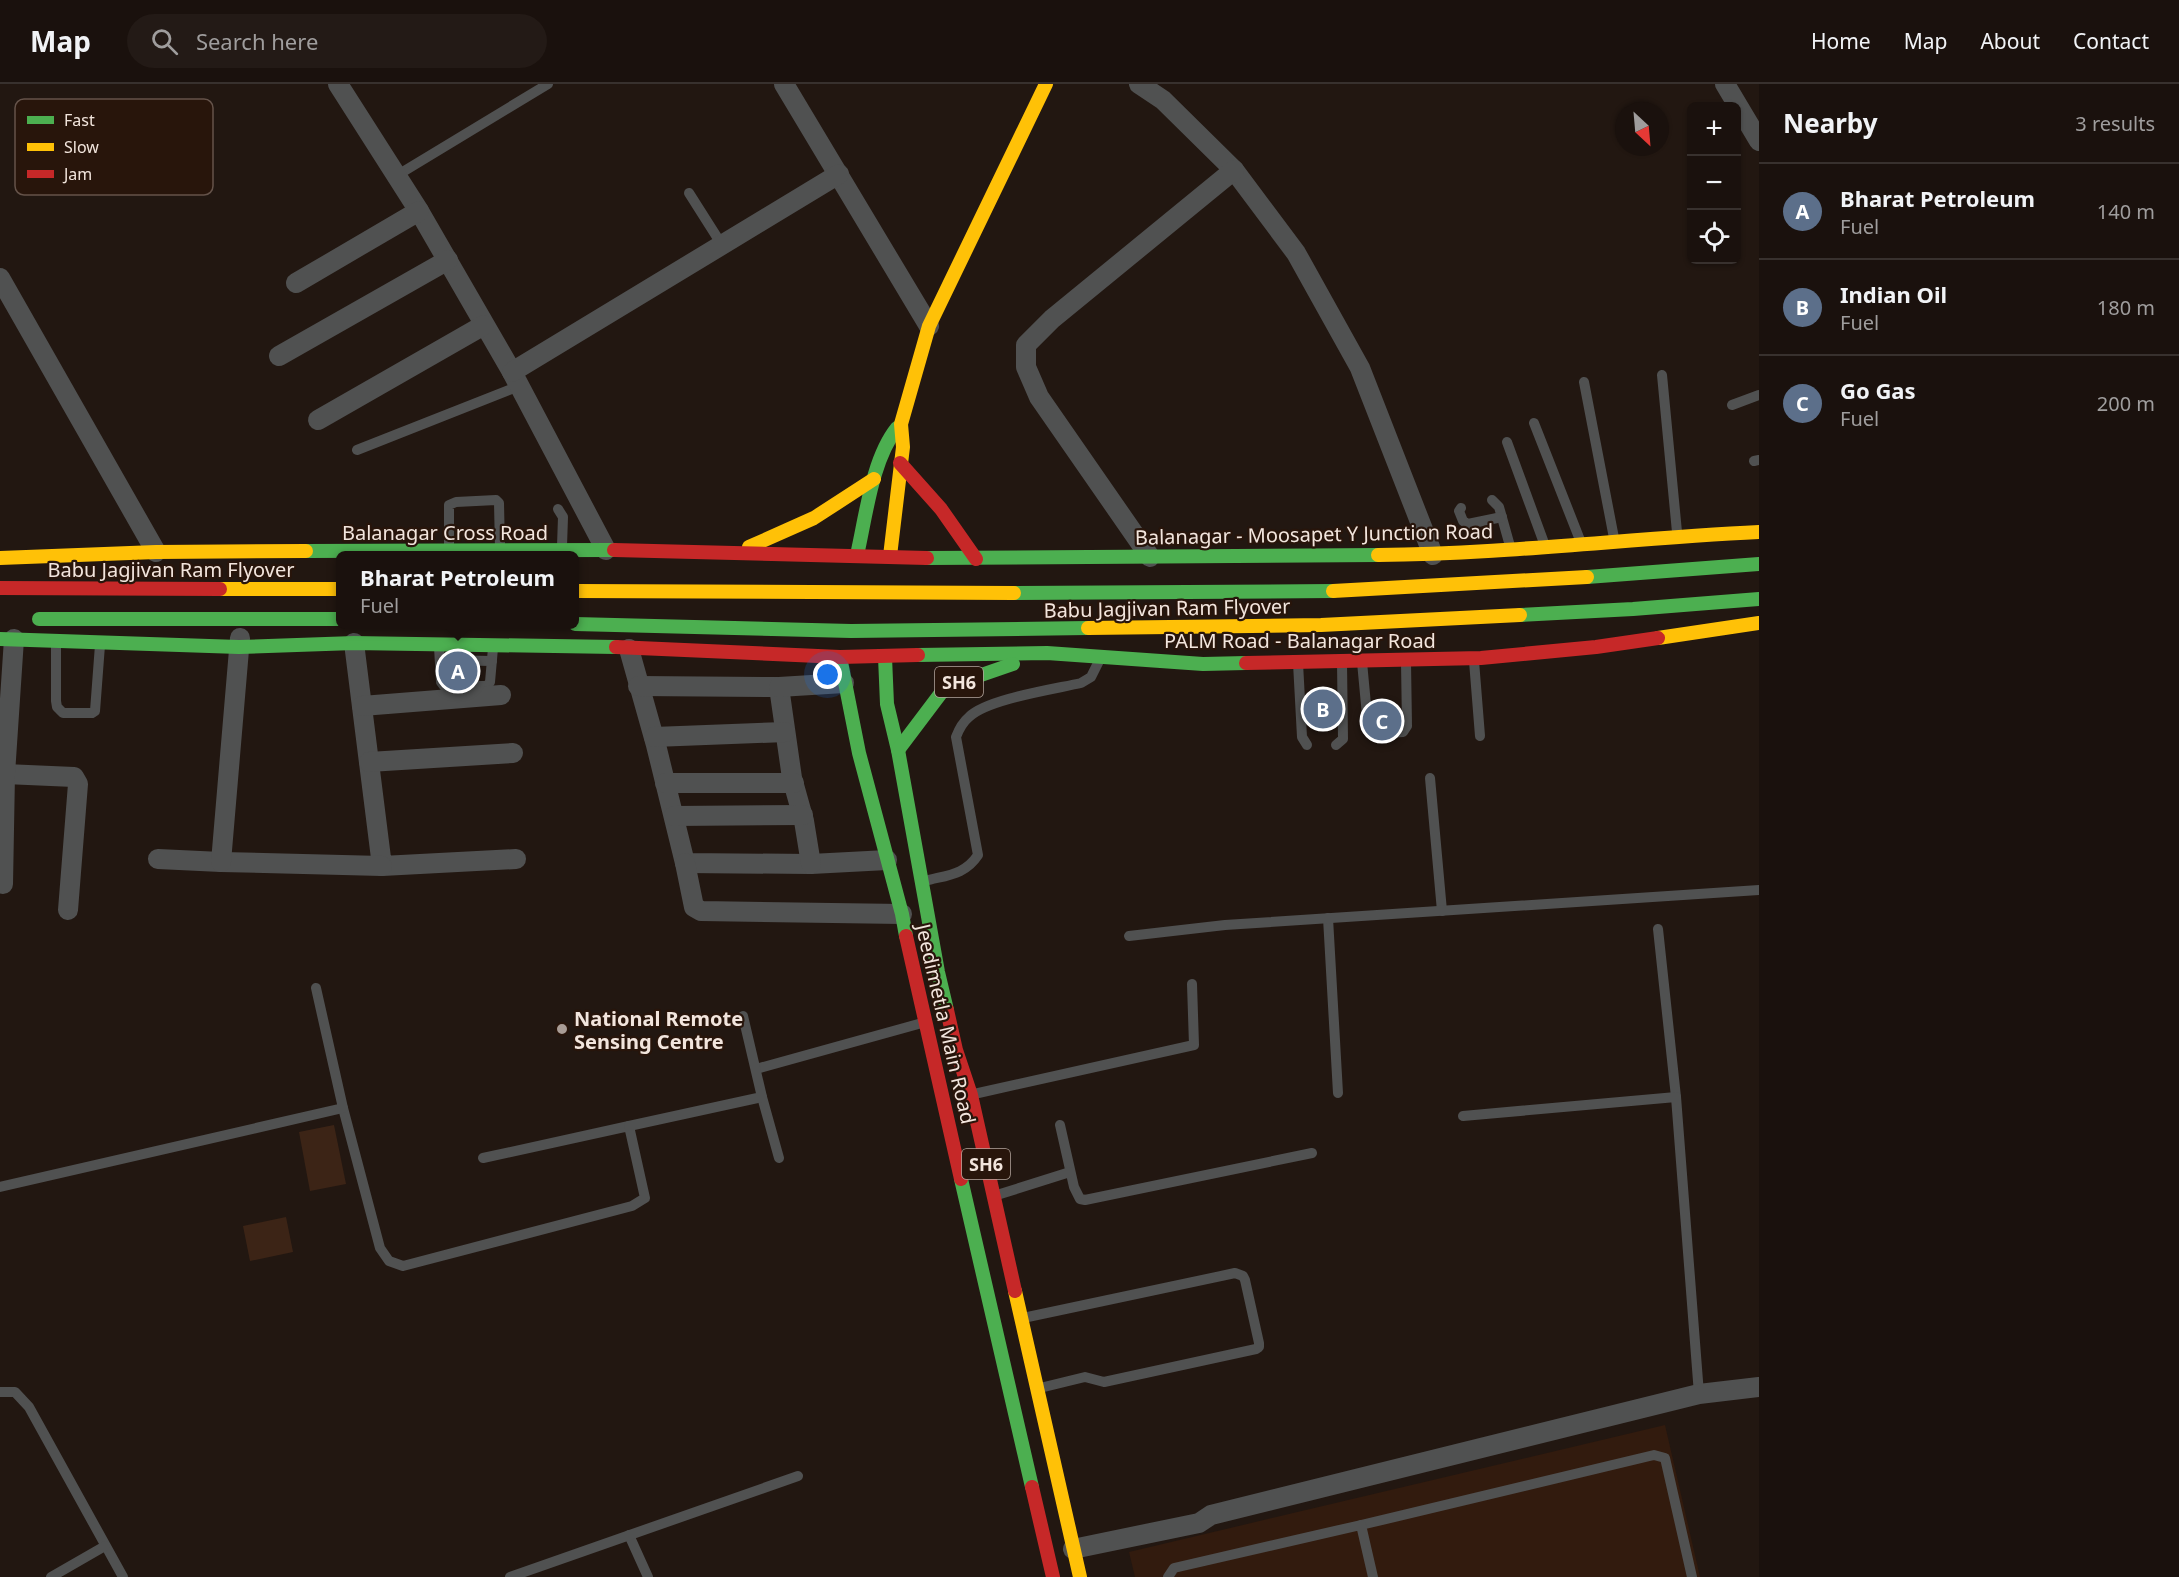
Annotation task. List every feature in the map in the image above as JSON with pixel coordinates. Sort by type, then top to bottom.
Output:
[{"type":"main road","points":[[976,559],[890,556],[895,530],[903,447],[901,424],[930,326],[1046,84]]},
{"type":"main road","points":[[857,555],[874,479],[888,439],[901,424]]},
{"type":"main road","points":[[900,463],[937,503],[963,537],[976,559]]},
{"type":"main road","points":[[737,552],[798,527],[848,500],[874,479]]},
{"type":"main road","name":"Balanagar - Moosapet Y Junction Road","points":[[976,559],[1150,556],[1220,567],[1314,555],[1433,555],[1759,532]]},
{"type":"main road","name":"Balanagar Cross Road","points":[[449,551],[606,550],[890,556]]},
{"type":"main road","name":"Balanagar Cross Road","points":[[0,558],[156,552],[336,552]]},
{"type":"main road","points":[[1302,661],[1294,609],[1302,574],[1314,555]]},
{"type":"main road","name":"Babu Jagjivan Ram Flyover","points":[[579,591],[1323,592],[1631,575],[1759,564]]},
{"type":"main road","points":[[1203,664],[1217,647],[1228,606],[1220,567]]},
{"type":"main road","name":"Babu Jagjivan Ram Flyover","points":[[0,588],[336,589]]},
{"type":"main road","name":"Babu Jagjivan Ram Flyover","points":[[579,624],[851,631],[1321,625],[1633,609],[1759,599]]},
{"type":"main road","points":[[24,620],[336,619]]},
{"type":"main road","name":"PALM Road - Balanagar Road","points":[[629,649],[840,657],[1047,653],[1203,664],[1477,658],[1596,647],[1759,623]]},
{"type":"main road","points":[[7,639],[239,647],[354,643],[567,645],[629,649]]},
{"type":"main road","name":"SH6","points":[[898,750],[913,727],[941,693],[958,683],[986,672],[1047,653]]},
{"type":"main road","name":"Jeedimetla Main Road","points":[[840,657],[859,753],[902,914],[1053,1577]]},
{"type":"main road","name":"Jeedimetla Main Road","points":[[885,657],[887,704],[898,750],[938,972],[956,1050],[971,1095],[1080,1577]]},
{"type":"main road","points":[[1014,1408],[1038,1395]]},
{"type":"street","points":[[338,84],[448,260],[515,379],[606,550]]},
{"type":"street","points":[[784,84],[930,326]]},
{"type":"street","points":[[1139,84],[1163,100],[1234,170],[1296,253],[1360,368],[1433,555]]},
{"type":"street","points":[[1725,84],[1759,141]]},
{"type":"street","points":[[1150,556],[1039,397],[1026,367],[1026,345],[1052,319],[1234,170]]},
{"type":"street","points":[[515,379],[722,245],[839,174]]},
{"type":"street","points":[[296,283],[419,211]]},
{"type":"street","points":[[279,356],[448,260]]},
{"type":"street","points":[[0,278],[156,552]]},
{"type":"street","points":[[318,420],[484,325]]},
{"type":"street","points":[[221,862],[239,647],[251,552]]},
{"type":"street","points":[[3,884],[7,639]]},
{"type":"street","points":[[354,643],[382,866]]},
{"type":"street","points":[[629,649],[674,816],[694,907],[701,911],[902,914]]},
{"type":"street","points":[[638,686],[779,687],[844,682]]},
{"type":"street","points":[[779,687],[794,783],[803,815],[812,864]]},
{"type":"street","points":[[362,706],[501,695]]},
{"type":"street","points":[[654,737],[785,732]]},
{"type":"street","points":[[369,762],[513,753]]},
{"type":"street","points":[[5,774],[74,777],[78,784],[68,910]]},
{"type":"street","points":[[665,783],[794,783]]},
{"type":"street","points":[[674,816],[803,815]]},
{"type":"street","points":[[158,859],[382,866],[516,859]]},
{"type":"street","points":[[685,863],[812,864],[887,860]]},
{"type":"street","points":[[1071,1543],[1142,1523],[1201,1510],[1211,1515],[1699,1394],[1759,1387]]},
{"type":"lane","points":[[396,176],[548,84]]},
{"type":"lane","points":[[689,193],[722,245]]},
{"type":"lane","points":[[1662,375],[1677,536]]},
{"type":"lane","points":[[357,450],[515,379]]},
{"type":"lane","points":[[1584,382],[1614,541]]},
{"type":"lane","points":[[1732,405],[1759,395]]},
{"type":"lane","points":[[1534,423],[1581,543]]},
{"type":"lane","points":[[1507,442],[1545,546]]},
{"type":"lane","points":[[449,551],[449,505],[456,502],[496,500],[499,503],[503,551]]},
{"type":"lane","points":[[1492,500],[1499,507],[1511,549]]},
{"type":"lane","points":[[1461,508],[1459,510],[1463,521],[1468,524],[1502,517]]},
{"type":"lane","points":[[558,509],[562,517],[562,550]]},
{"type":"lane","points":[[503,551],[505,510]]},
{"type":"lane","points":[[56,640],[56,701],[57,707],[63,713],[92,713],[95,711],[100,642]]},
{"type":"lane","points":[[439,644],[441,682],[444,686],[487,686],[490,682],[493,644]]},
{"type":"lane","points":[[922,881],[970,867],[978,855],[956,736],[961,726],[970,715],[989,706],[1081,684],[1091,677],[1101,657]]},
{"type":"lane","points":[[1362,660],[1368,726],[1372,734],[1403,732],[1407,726],[1406,658]]},
{"type":"lane","points":[[1477,658],[1480,736]]},
{"type":"lane","points":[[440,660],[492,661]]},
{"type":"lane","points":[[1336,745],[1343,739],[1342,660]]},
{"type":"lane","points":[[1302,661],[1302,737],[1307,745]]},
{"type":"lane","points":[[1430,778],[1442,911]]},
{"type":"lane","points":[[1129,936],[1225,925],[1759,891]]},
{"type":"lane","points":[[1328,918],[1338,1093]]},
{"type":"lane","points":[[1658,929],[1676,1097],[1699,1394]]},
{"type":"lane","points":[[971,1095],[1194,1045],[1191,984]]},
{"type":"lane","points":[[316,988],[343,1108],[380,1248],[389,1261],[403,1266],[632,1206],[645,1198],[629,1126]]},
{"type":"lane","points":[[743,1016],[779,1158]]},
{"type":"lane","points":[[756,1070],[925,1022]]},
{"type":"lane","points":[[483,1158],[762,1097]]},
{"type":"lane","points":[[1463,1116],[1676,1097]]},
{"type":"lane","points":[[0,1186],[343,1108]]},
{"type":"lane","points":[[1060,1125],[1076,1193],[1080,1199],[1085,1200],[1312,1153]]},
{"type":"lane","points":[[994,1196],[1070,1172]]},
{"type":"lane","points":[[1021,1319],[1235,1273],[1243,1276],[1248,1291],[1259,1343],[1256,1349],[1104,1382],[1084,1377],[1038,1395]]},
{"type":"lane","points":[[0,1392],[15,1392],[29,1407],[123,1577]]},
{"type":"lane","points":[[1168,1577],[1174,1568],[1654,1455],[1665,1458],[1692,1577]]},
{"type":"lane","points":[[510,1577],[798,1476]]},
{"type":"lane","points":[[1361,1525],[1373,1577]]},
{"type":"lane","points":[[628,1535],[648,1577]]},
{"type":"lane","points":[[51,1577],[105,1546]]},
{"type":"shaded area","points":[[334,1125],[346,1184],[310,1191],[299,1132]]},
{"type":"shaded area","points":[[286,1217],[293,1252],[250,1261],[243,1226]]},
{"type":"shaded area","points":[[1665,1425],[1700,1577],[1135,1577],[1129,1552]]},
{"type":"traffic: fast","points":[[857,555],[881,455],[897,428]]},
{"type":"traffic: fast","points":[[306,551],[614,550]]},
{"type":"traffic: fast","points":[[927,558],[1378,555]]},
{"type":"traffic: fast","points":[[1587,577],[1759,564]]},
{"type":"traffic: fast","points":[[1014,593],[1333,591]]},
{"type":"traffic: fast","points":[[1520,615],[1759,599]]},
{"type":"traffic: fast","points":[[39,619],[336,619]]},
{"type":"traffic: fast","points":[[579,624],[851,631],[1088,628]]},
{"type":"traffic: fast","points":[[0,639],[239,647],[354,643],[616,647]]},
{"type":"traffic: fast","points":[[918,655],[1047,653],[1203,664],[1246,663]]},
{"type":"traffic: fast","points":[[840,657],[859,753],[906,936]]},
{"type":"traffic: fast","points":[[885,657],[887,704],[898,750],[938,972],[947,1010]]},
{"type":"traffic: fast","points":[[898,750],[941,693],[958,683],[1013,664]]},
{"type":"traffic: fast","points":[[961,1179],[1032,1487]]},
{"type":"traffic: slow","points":[[890,556],[903,447],[901,424],[929,326],[1046,84]]},
{"type":"traffic: slow","points":[[749,547],[814,518],[874,479]]},
{"type":"traffic: slow","points":[[1378,555],[1473,552],[1759,532]]},
{"type":"traffic: slow","points":[[0,558],[156,552],[306,551]]},
{"type":"traffic: slow","points":[[1333,591],[1587,577]]},
{"type":"traffic: slow","points":[[220,589],[336,589]]},
{"type":"traffic: slow","points":[[579,591],[1014,593]]},
{"type":"traffic: slow","points":[[1088,628],[1321,625],[1520,615]]},
{"type":"traffic: slow","points":[[1658,638],[1759,623]]},
{"type":"traffic: slow","points":[[1015,1291],[1080,1577]]},
{"type":"traffic: jam","points":[[900,463],[941,509],[976,559]]},
{"type":"traffic: jam","points":[[614,550],[927,558]]},
{"type":"traffic: jam","points":[[0,588],[220,589]]},
{"type":"traffic: jam","points":[[1246,663],[1481,658],[1596,647],[1658,638]]},
{"type":"traffic: jam","points":[[616,647],[840,657],[918,655]]},
{"type":"traffic: jam","points":[[906,936],[961,1179]]},
{"type":"traffic: jam","points":[[947,1010],[956,1050],[971,1095],[1015,1291]]},
{"type":"traffic: jam","points":[[1032,1487],[1053,1577]]},
{"type":"place","name":"Bharat Petroleum","points":[[458,671]]},
{"type":"place","name":"Indian Oil","points":[[1323,709]]},
{"type":"place","name":"Go Gas","points":[[1382,721]]},
{"type":"place","name":"National Remote Sensing Centre","points":[[562,1029]]}]
